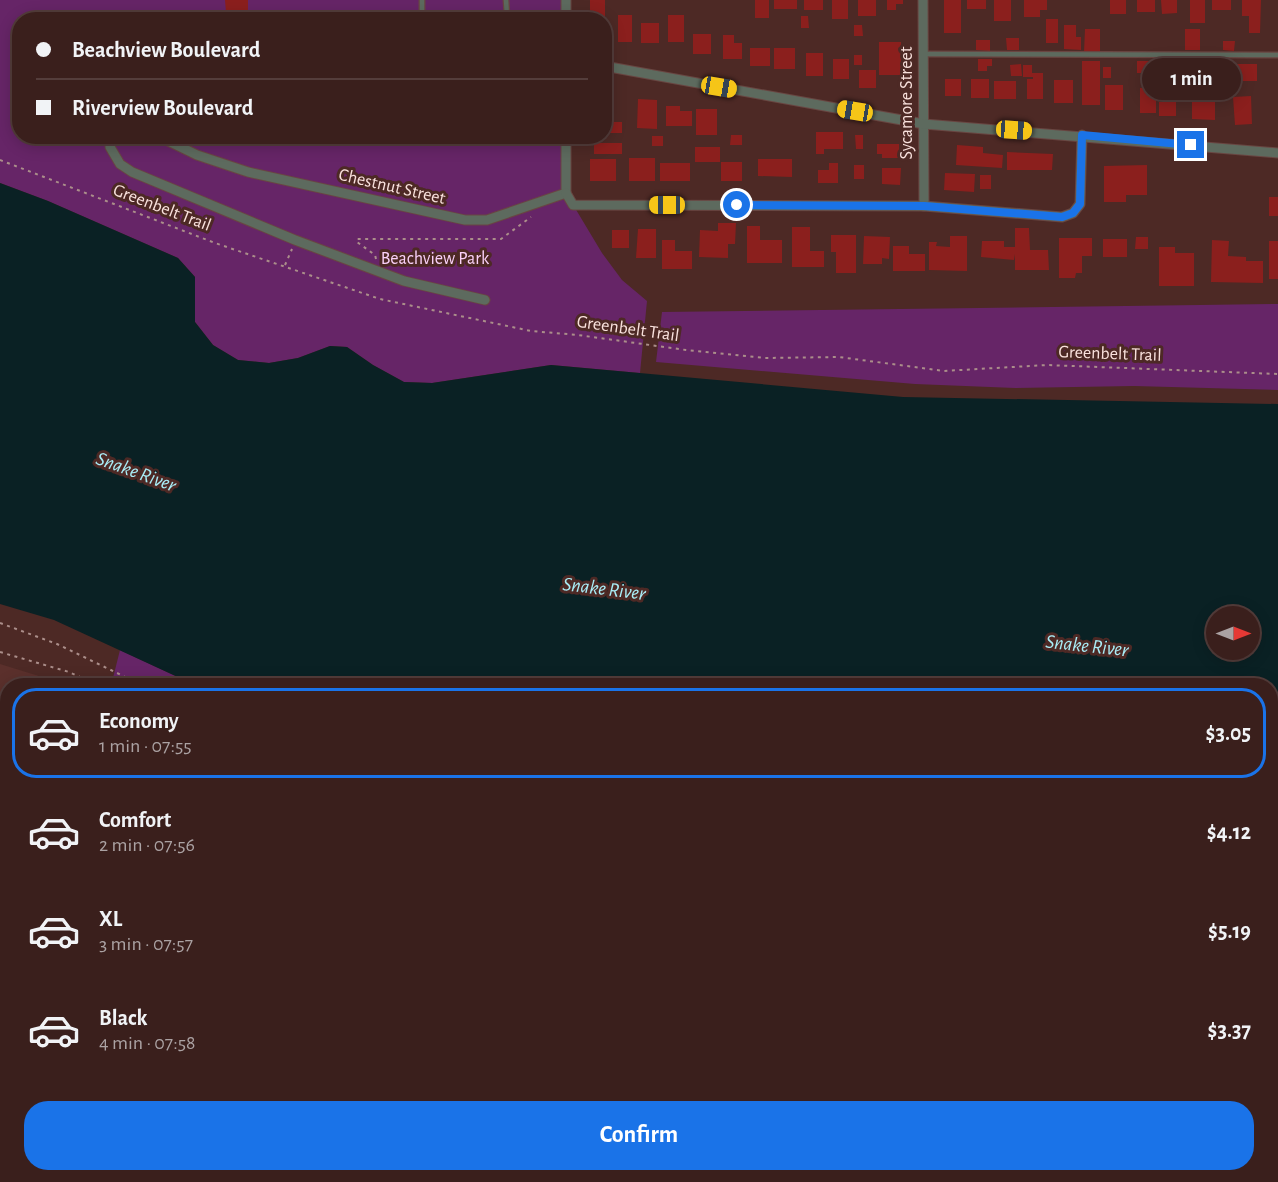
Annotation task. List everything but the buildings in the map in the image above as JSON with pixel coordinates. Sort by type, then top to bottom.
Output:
[{"type":"street","name":"Sycamore Street","points":[[923,0],[924,206]]},
{"type":"street","points":[[612,67],[924,123],[1278,153]]},
{"type":"street","points":[[566,144],[566,193],[573,204],[924,206],[1062,217],[1073,213],[1080,204],[1082,135]]},
{"type":"street","points":[[111,144],[110,147],[120,164],[132,172],[295,240],[404,281],[485,300]]},
{"type":"street","name":"Chestnut Street","points":[[174,144],[197,155],[248,172],[465,220],[487,220],[566,193]]},
{"type":"lane","points":[[924,54],[1278,55]]},
{"type":"path","name":"Greenbelt Trail","points":[[0,160],[215,243],[380,299],[442,314],[531,331],[765,358],[839,357],[944,371],[1047,365],[1278,374]]},
{"type":"path","points":[[377,271],[375,255],[357,242],[357,239],[501,239],[536,213],[536,202]]},
{"type":"path","points":[[285,265],[295,240]]},
{"type":"path","points":[[0,623],[57,644],[127,678]]},
{"type":"path","points":[[0,652],[69,672],[82,678]]},
{"type":"shaded area","points":[[0,664],[45,678],[0,678]]},
{"type":"green space","name":"Beachview Park","points":[[0,0],[566,0],[566,12],[12,12],[12,144],[566,144],[566,193],[602,253],[622,280],[647,301],[640,373],[551,365],[432,383],[404,382],[347,347],[330,346],[298,358],[269,363],[238,360],[213,345],[195,322],[195,277],[178,258],[48,201],[0,183]]},
{"type":"green space","points":[[1278,304],[1278,390],[1134,386],[1015,388],[915,384],[656,362],[662,312]]},
{"type":"green space","points":[[120,650],[180,678],[113,678]]},
{"type":"water","name":"Snake River","points":[[0,183],[48,201],[178,258],[195,277],[195,322],[213,345],[238,360],[269,363],[298,358],[330,346],[347,347],[404,382],[432,383],[551,365],[903,397],[1278,404],[1278,678],[180,678],[54,620],[0,604]]},
{"type":"route","points":[[737,205],[924,206],[1062,217],[1073,213],[1080,204],[1082,135],[1191,145]]}]
